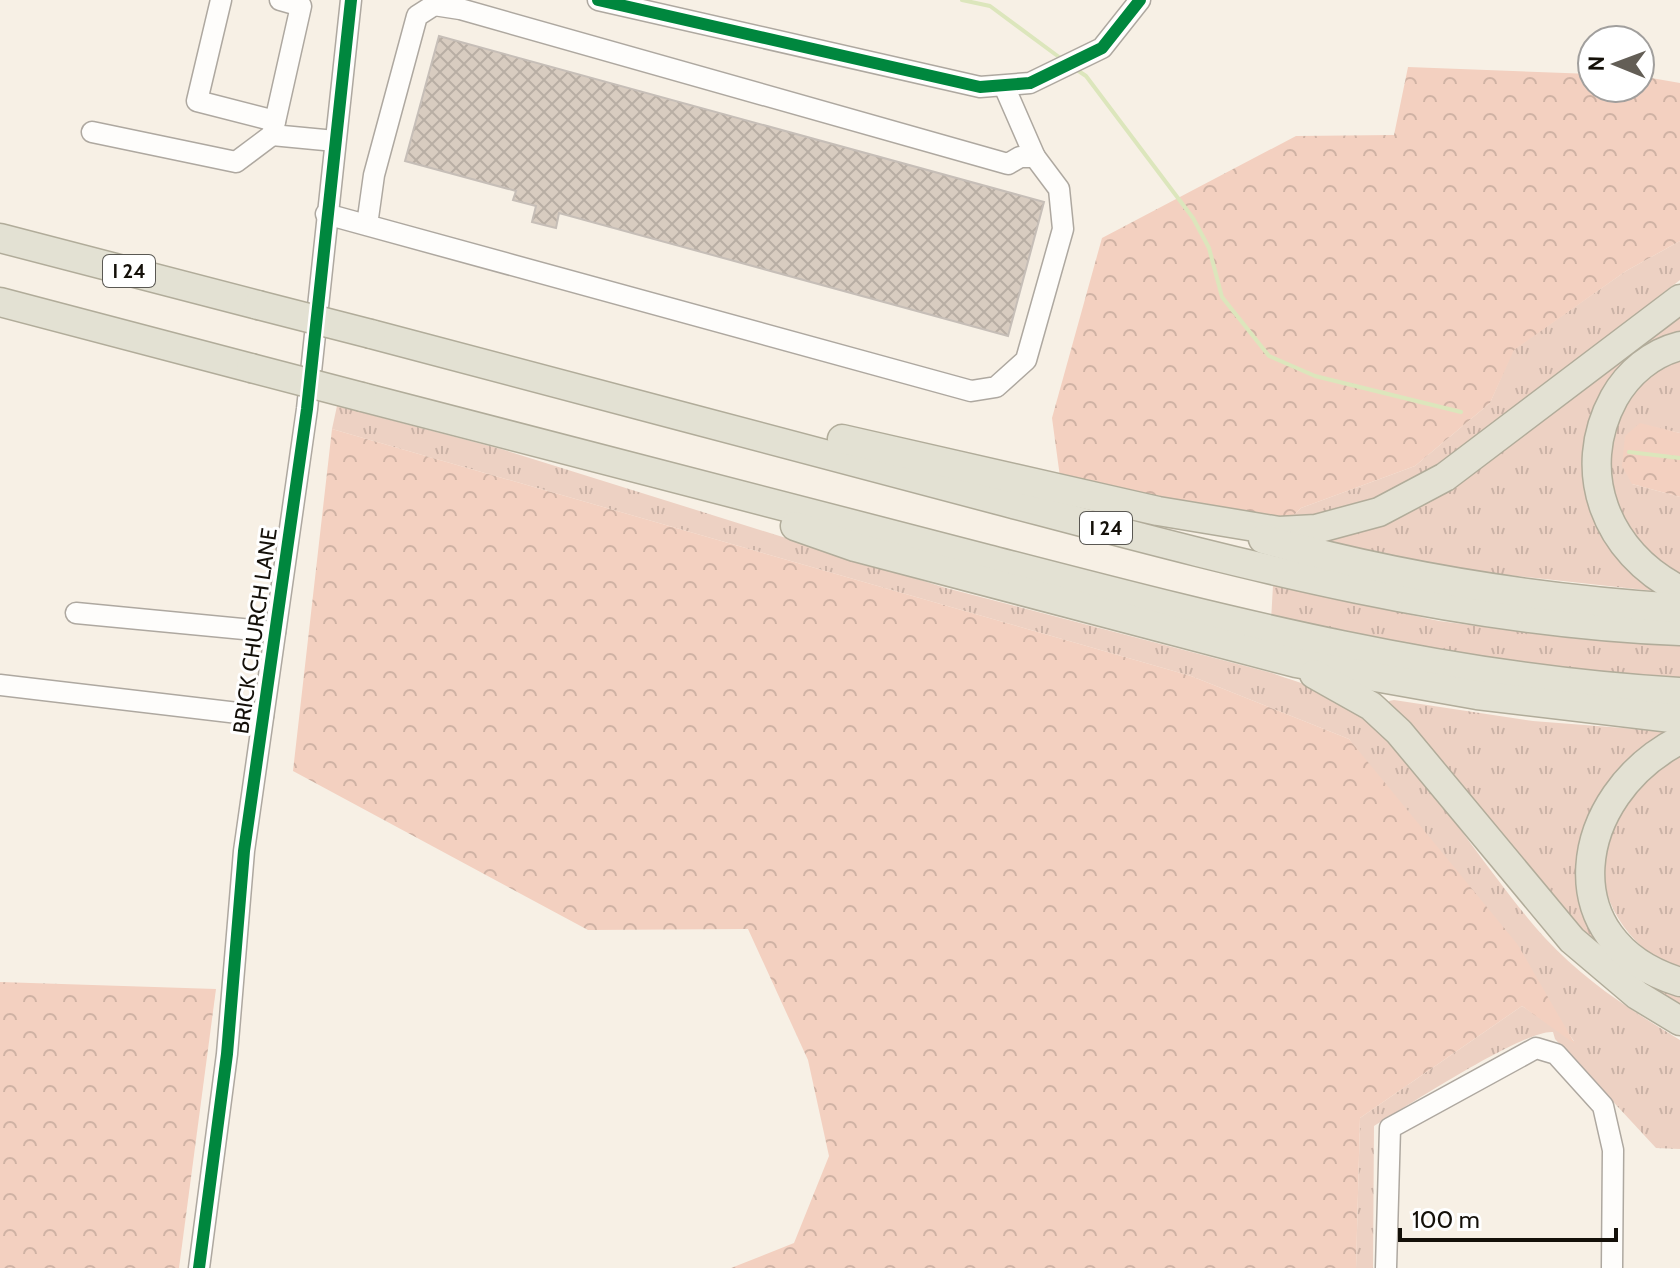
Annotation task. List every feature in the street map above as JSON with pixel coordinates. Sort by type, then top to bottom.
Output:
[{"type":"highway","name":"I 24","points":[[0,238],[1150,540],[1336,585],[1472,611],[1680,631]]},
{"type":"highway","points":[[1158,511],[1279,531],[1346,523],[1379,512],[1445,477],[1680,299]]},
{"type":"highway","points":[[0,302],[1199,614],[1373,652],[1541,679],[1680,692]]},
{"type":"highway","points":[[1680,346],[1643,364],[1622,385],[1601,421],[1594,457],[1599,494],[1615,529],[1636,557],[1665,582],[1680,590]]},
{"type":"highway","points":[[540,379],[684,403],[1158,511],[1342,561],[1619,604],[1680,608]]},
{"type":"highway","points":[[582,453],[855,547],[1296,663],[1477,695],[1680,719]]},
{"type":"highway","points":[[1296,663],[1371,706],[1572,940],[1637,995],[1680,1021]]},
{"type":"highway","points":[[1680,740],[1634,771],[1608,803],[1591,846],[1590,869],[1594,897],[1612,937],[1639,963],[1680,982]]},
{"type":"street","points":[[221,0],[197,101],[274,128],[335,141]]},
{"type":"street","points":[[92,132],[236,162],[274,128],[301,6],[280,0]]},
{"type":"street","name":"BRICK CHURCH LANE","points":[[199,1268],[227,1054],[244,851],[307,409],[351,0]]},
{"type":"street","points":[[598,0],[980,87],[1030,83],[1102,48],[1140,0]]},
{"type":"street","points":[[367,225],[374,175],[417,16],[434,5],[461,4],[1008,164],[1020,157],[1035,157]]},
{"type":"street","points":[[326,214],[971,391],[996,387],[1026,360],[1063,229],[1059,189],[1035,157],[1004,86]]},
{"type":"street","points":[[76,613],[275,632]]},
{"type":"street","points":[[0,685],[263,716]]},
{"type":"street","points":[[1386,1268],[1390,1128],[1536,1048],[1556,1054],[1603,1106],[1613,1150],[1612,1268]]},
{"type":"green space","points":[[1408,67],[1576,73],[1576,104],[1656,104],[1656,79],[1680,83],[1680,241],[1626,271],[1514,350],[1490,403],[1415,466],[1301,508],[1290,519],[1235,513],[1060,477],[1052,418],[1102,238],[1296,136],[1394,135]]},
{"type":"green space","points":[[1680,241],[1680,280],[1436,468],[1379,501],[1332,515],[1290,519],[1301,508],[1415,466],[1490,403],[1513,350],[1626,271]]},
{"type":"green space","points":[[1680,309],[1680,336],[1585,453],[1654,591],[1452,569],[1296,540],[1340,533]]},
{"type":"green space","points":[[1680,361],[1680,433],[1640,424],[1632,484],[1680,497],[1680,578],[1647,549],[1626,524],[1613,492],[1610,469],[1616,423],[1625,402],[1639,384],[1657,370]]},
{"type":"green space","points":[[337,406],[501,449],[946,588],[1272,673],[1323,692],[1353,711],[1383,737],[1441,804],[1520,909],[1560,953],[1609,994],[1680,1040],[1680,1149],[1656,1148],[1555,1039],[1553,1032],[1539,1034],[1492,1055],[1374,1126],[1373,1268],[1356,1268],[1360,1118],[1522,1006],[1574,1041],[1349,739],[1191,676],[332,429]]},
{"type":"green space","points":[[1640,423],[1680,433],[1680,497],[1632,484],[1622,466],[1625,436]]},
{"type":"green space","points":[[332,429],[1191,676],[1349,739],[1518,945],[1575,1044],[1522,1006],[1360,1118],[1356,1268],[731,1268],[794,1243],[829,1156],[808,1060],[748,929],[588,930],[293,771]]},
{"type":"green space","points":[[1273,585],[1439,621],[1579,639],[1680,645],[1680,682],[1544,669],[1271,621]]},
{"type":"green space","points":[[1389,701],[1533,721],[1674,732],[1636,757],[1585,896],[1680,991],[1680,1012],[1603,958],[1389,707]]},
{"type":"green space","points":[[1680,756],[1680,968],[1657,958],[1637,942],[1621,922],[1609,899],[1603,875],[1602,850],[1608,825],[1622,802],[1649,776]]},
{"type":"green space","points":[[0,982],[216,989],[179,1268],[0,1268]]},
{"type":"building","points":[[439,36],[1044,202],[1008,336],[559,213],[556,228],[532,222],[536,206],[513,200],[516,191],[405,161]]},
{"type":"waterway","points":[[962,0],[990,6],[1063,60]]},
{"type":"waterway","points":[[1074,68],[1086,76],[1193,218],[1209,248],[1222,297],[1269,356],[1315,376],[1461,412]]},
{"type":"waterway","points":[[1629,452],[1680,458]]},
{"type":"cycle path","points":[[199,1268],[227,1054],[244,851],[307,409],[351,0]]},
{"type":"cycle path","points":[[598,0],[980,87],[1030,83],[1102,48],[1140,0]]}]
